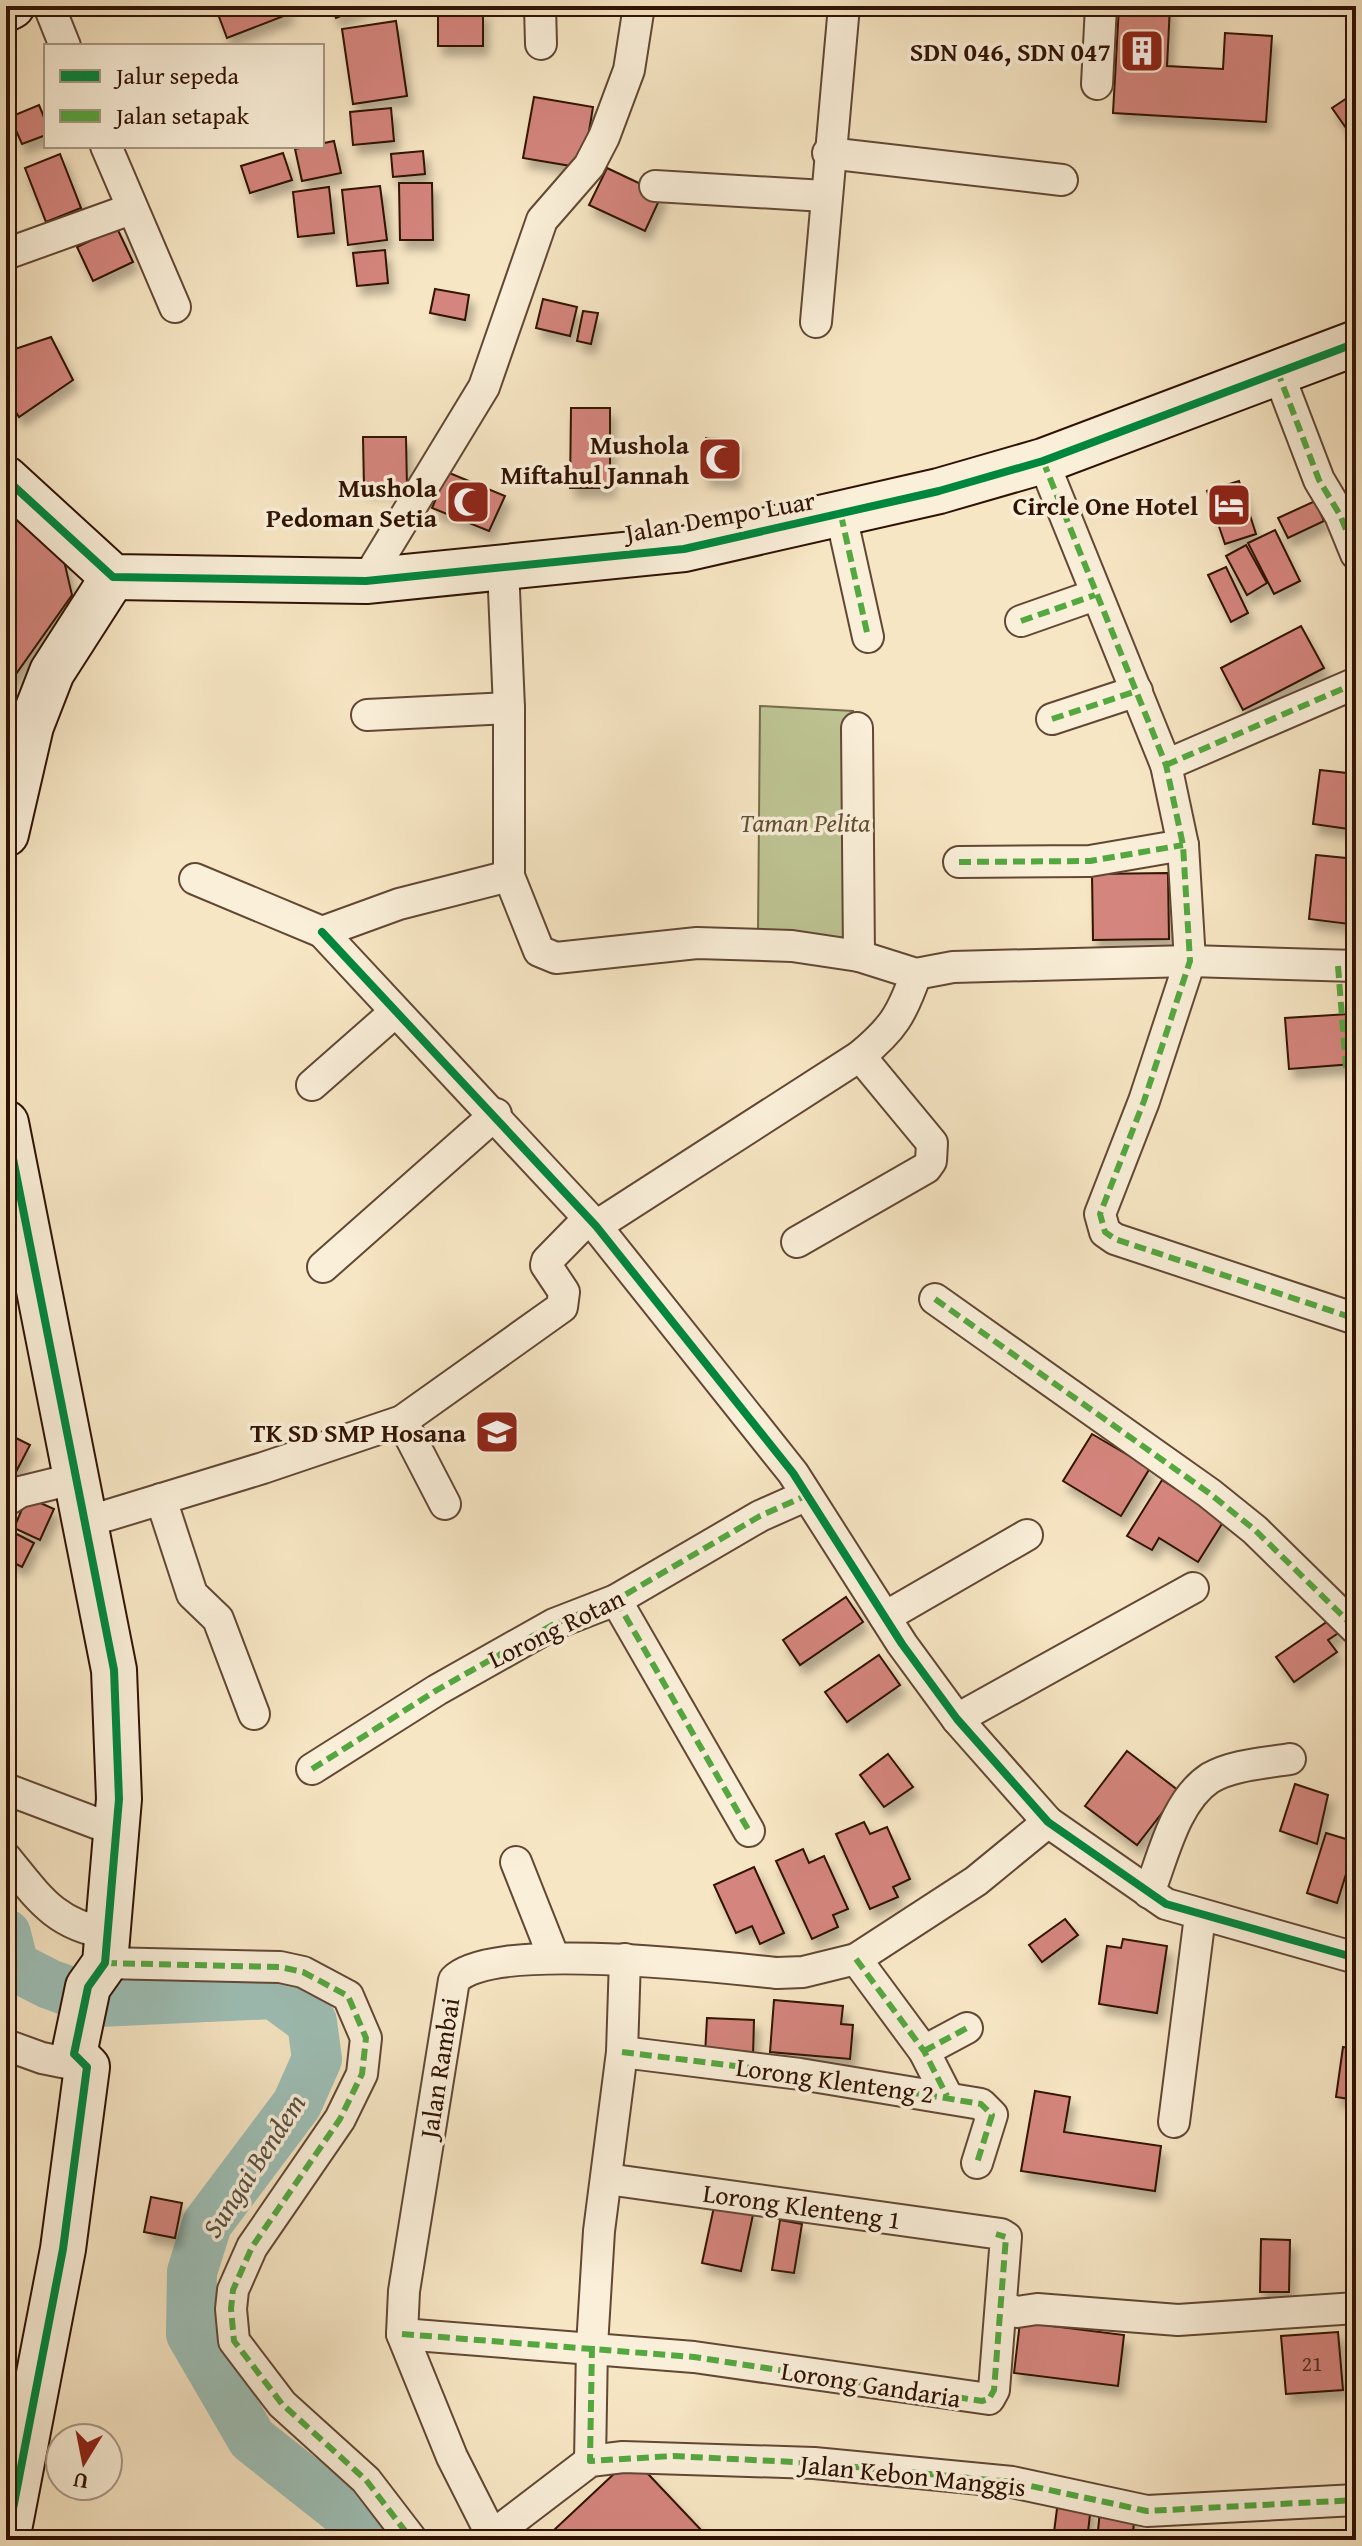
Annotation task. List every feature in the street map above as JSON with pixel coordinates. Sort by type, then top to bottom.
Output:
[{"type":"street","points":[[6,9],[12,6]]},
{"type":"street","points":[[49,6],[64,44]]},
{"type":"street","points":[[540,6],[541,44]]},
{"type":"street","points":[[366,581],[484,387],[542,220],[589,166],[604,137],[629,70],[639,6]]},
{"type":"street","points":[[816,322],[828,153],[844,6]]},
{"type":"street","points":[[1097,84],[1101,6]]},
{"type":"street","points":[[107,148],[175,307]]},
{"type":"street","points":[[828,153],[1062,180]]},
{"type":"street","points":[[655,186],[825,196]]},
{"type":"street","points":[[6,254],[131,209]]},
{"type":"street","name":"Jalan Dempo Luar","points":[[113,577],[366,581],[684,549],[841,515],[1043,461],[1277,370],[1356,343]]},
{"type":"street","points":[[1277,370],[1319,480],[1340,515],[1356,554]]},
{"type":"street","points":[[1043,461],[1166,765],[1183,845],[1190,961],[1144,1101],[1100,1214],[1105,1232],[1115,1239],[1356,1319]]},
{"type":"street","points":[[6,479],[113,577],[52,672],[31,726],[6,834]]},
{"type":"street","points":[[841,515],[868,637]]},
{"type":"street","points":[[503,567],[509,708],[509,876],[539,951],[556,958],[697,943],[792,946],[859,956],[916,974],[953,967],[1190,961],[1356,966]]},
{"type":"street","points":[[1021,621],[1095,595]]},
{"type":"street","points":[[1166,765],[1356,683]]},
{"type":"street","points":[[1052,719],[1137,691]]},
{"type":"street","points":[[367,715],[509,708]]},
{"type":"street","points":[[857,728],[859,956]]},
{"type":"street","points":[[959,862],[1090,861],[1183,845]]},
{"type":"street","points":[[322,932],[399,904],[509,876]]},
{"type":"street","points":[[195,879],[322,932],[395,1012],[496,1114],[592,1222],[793,1473],[885,1617],[957,1719],[1048,1822],[1166,1904],[1356,1958]]},
{"type":"street","points":[[86,1522],[402,1421],[562,1307],[564,1292],[547,1261],[592,1222],[860,1056],[885,1036],[902,1015],[916,974]]},
{"type":"street","points":[[312,1085],[395,1012]]},
{"type":"street","points":[[797,1242],[926,1168],[931,1161],[932,1143],[860,1056]]},
{"type":"street","points":[[323,1267],[496,1114]]},
{"type":"street","points":[[6,1123],[114,1670],[119,1799],[100,1961],[80,2060],[63,2249],[7,2540]]},
{"type":"street","points":[[935,1299],[1209,1493],[1255,1530],[1356,1629]]},
{"type":"street","points":[[402,1421],[445,1504]]},
{"type":"street","points":[[6,1501],[20,1492],[77,1478]]},
{"type":"street","name":"Lorong Rotan","points":[[312,1769],[437,1690],[554,1624],[616,1600],[760,1516],[805,1496]]},
{"type":"street","points":[[161,1499],[192,1594],[218,1619],[254,1714]]},
{"type":"street","points":[[885,1617],[1027,1535]]},
{"type":"street","points":[[957,1719],[1193,1588]]},
{"type":"street","points":[[616,1600],[749,1831]]},
{"type":"street","points":[[1149,1893],[1184,1805],[1199,1788],[1222,1774],[1290,1759]]},
{"type":"street","points":[[6,1789],[50,1809],[117,1831]]},
{"type":"street","name":"Jalan Rambai","points":[[494,2538],[452,2457],[402,2334],[404,2291],[454,1980],[473,1969],[554,1958],[625,1959],[777,1973],[803,1972],[856,1959],[976,1881],[1048,1822]]},
{"type":"street","points":[[6,1858],[59,1918],[79,1929],[100,1961]]},
{"type":"street","points":[[516,1862],[554,1958]]},
{"type":"street","points":[[1174,2122],[1183,2031],[1200,1916]]},
{"type":"street","points":[[494,2538],[590,2461],[592,2346],[599,2231],[622,2052],[625,1959]]},
{"type":"street","points":[[856,1959],[924,2051],[947,2096]]},
{"type":"street","points":[[100,1961],[280,1967],[303,1972],[348,1996],[366,2038],[362,2074],[340,2119],[252,2247],[233,2290],[234,2341],[282,2404],[366,2480],[412,2540]]},
{"type":"street","points":[[924,2051],[967,2028]]},
{"type":"street","points":[[6,2045],[42,2058],[80,2060]]},
{"type":"street","name":"Lorong Klenteng 2","points":[[622,2052],[947,2096],[981,2104],[992,2115],[977,2163]]},
{"type":"street","name":"Lorong Klenteng 1","points":[[607,2179],[1006,2237],[1002,2307]]},
{"type":"street","points":[[1002,2307],[1017,2312],[1037,2309],[1178,2320],[1356,2308]]},
{"type":"street","name":"Lorong Gandaria","points":[[592,2346],[694,2357],[982,2401],[989,2399],[994,2390],[1002,2307]]},
{"type":"street","points":[[402,2334],[592,2346]]},
{"type":"street","name":"Jalan Kebon Manggis","points":[[590,2461],[673,2456],[814,2463],[1012,2482],[1147,2511],[1356,2500]]},
{"type":"green space","name":"Taman Pelita","points":[[760,706],[853,711],[847,947],[758,932]]},
{"type":"building","points":[[215,6],[286,6],[289,14],[227,38]]},
{"type":"building","points":[[331,6],[365,6],[336,18]]},
{"type":"building","name":"SDN 046, SDN 047","points":[[1119,6],[1170,6],[1167,66],[1223,69],[1225,33],[1272,36],[1266,122],[1113,113]]},
{"type":"building","points":[[438,11],[483,11],[483,46],[438,46]]},
{"type":"building","points":[[396,21],[407,96],[353,104],[342,29]]},
{"type":"building","points":[[1356,92],[1356,136],[1353,138],[1332,108]]},
{"type":"building","points":[[534,97],[593,107],[583,168],[523,158]]},
{"type":"building","points":[[39,105],[44,117],[44,136],[22,144],[10,117]]},
{"type":"building","points":[[391,108],[394,141],[353,145],[350,112]]},
{"type":"building","points":[[334,141],[341,173],[302,181],[295,149],[324,148],[324,143]]},
{"type":"building","points":[[423,151],[425,174],[393,177],[391,154]]},
{"type":"building","points":[[283,153],[292,180],[250,193],[241,166]]},
{"type":"building","points":[[60,154],[81,208],[46,222],[25,168]]},
{"type":"building","points":[[607,168],[662,194],[645,231],[589,205]]},
{"type":"building","points":[[399,183],[432,183],[433,240],[400,240]]},
{"type":"building","points":[[380,186],[387,240],[348,245],[342,190]]},
{"type":"building","points":[[329,187],[334,233],[298,237],[293,192]]},
{"type":"building","points":[[117,228],[133,262],[93,281],[77,247]]},
{"type":"building","points":[[385,250],[388,283],[357,286],[353,253]]},
{"type":"building","points":[[435,289],[469,295],[465,320],[430,313]]},
{"type":"building","points":[[543,299],[577,307],[570,336],[536,328]]},
{"type":"building","points":[[583,311],[598,313],[591,344],[577,341]]},
{"type":"building","points":[[51,337],[73,380],[19,417],[6,396],[6,352]]},
{"type":"building","points":[[571,408],[610,408],[610,488],[570,488]]},
{"type":"building","points":[[363,437],[406,437],[407,488],[364,488]]},
{"type":"building","name":"Mushola Miftahul Jannah","points":[[706,438],[736,440],[735,479],[704,477]]},
{"type":"building","name":"Mushola Pedoman Setia","points":[[447,472],[505,496],[489,531],[432,508]]},
{"type":"building","points":[[1239,481],[1256,534],[1225,544],[1207,491]]},
{"type":"building","points":[[1315,501],[1324,521],[1288,538],[1278,518]]},
{"type":"building","points":[[11,502],[62,552],[72,595],[6,688],[6,510]]},
{"type":"building","points":[[1275,530],[1300,581],[1274,594],[1248,543]]},
{"type":"building","points":[[1246,545],[1267,583],[1247,595],[1226,556]]},
{"type":"building","points":[[1226,567],[1248,613],[1231,622],[1208,575]]},
{"type":"building","points":[[1301,626],[1324,668],[1243,710],[1221,668]]},
{"type":"building","points":[[1320,770],[1356,774],[1356,830],[1313,824]]},
{"type":"building","points":[[1316,855],[1356,859],[1349,924],[1309,919]]},
{"type":"building","points":[[1168,873],[1169,939],[1093,940],[1092,874]]},
{"type":"building","points":[[1349,1014],[1353,1064],[1289,1069],[1285,1018]]},
{"type":"building","points":[[6,1433],[30,1445],[6,1491]]},
{"type":"building","points":[[1092,1434],[1150,1468],[1121,1516],[1063,1481]]},
{"type":"building","points":[[1162,1480],[1225,1519],[1198,1562],[1159,1538],[1152,1550],[1127,1536]]},
{"type":"building","points":[[27,1497],[54,1509],[40,1540],[14,1528]]},
{"type":"building","points":[[9,1530],[34,1543],[22,1567],[6,1559]]},
{"type":"building","points":[[846,1597],[863,1622],[800,1665],[783,1640]]},
{"type":"building","points":[[1331,1619],[1340,1632],[1328,1640],[1337,1652],[1294,1682],[1276,1657]]},
{"type":"building","points":[[879,1655],[900,1685],[847,1722],[825,1692]]},
{"type":"building","points":[[1127,1751],[1179,1791],[1137,1845],[1085,1806]]},
{"type":"building","points":[[888,1754],[913,1787],[884,1807],[860,1775]]},
{"type":"building","points":[[1295,1784],[1328,1795],[1317,1844],[1280,1831]]},
{"type":"building","points":[[864,1822],[870,1834],[887,1827],[910,1879],[893,1887],[898,1897],[870,1909],[836,1834]]},
{"type":"building","points":[[1326,1833],[1356,1842],[1337,1903],[1307,1893]]},
{"type":"building","points":[[803,1849],[809,1863],[824,1856],[848,1909],[833,1915],[838,1927],[812,1939],[776,1861]]},
{"type":"building","points":[[754,1867],[784,1933],[760,1944],[752,1926],[736,1933],[714,1885]]},
{"type":"building","points":[[1356,1872],[1356,1917],[1346,1915]]},
{"type":"building","points":[[1065,1919],[1078,1935],[1042,1962],[1029,1945]]},
{"type":"building","points":[[1123,1939],[1167,1946],[1157,2013],[1099,2004],[1107,1946],[1121,1948]]},
{"type":"building","points":[[774,2000],[843,2006],[841,2024],[853,2025],[850,2059],[770,2052]]},
{"type":"building","points":[[707,2018],[754,2020],[753,2056],[705,2054]]},
{"type":"building","points":[[1343,2047],[1356,2049],[1356,2100],[1336,2097]]},
{"type":"building","points":[[1035,2091],[1070,2097],[1064,2132],[1161,2146],[1155,2191],[1021,2171]]},
{"type":"building","points":[[151,2197],[182,2203],[175,2238],[144,2232]]},
{"type":"building","points":[[715,2202],[754,2210],[741,2271],[702,2263]]},
{"type":"building","points":[[780,2220],[802,2224],[794,2273],[772,2270]]},
{"type":"building","points":[[1261,2239],[1290,2240],[1289,2292],[1260,2292]]},
{"type":"building","points":[[1020,2322],[1124,2335],[1118,2386],[1014,2373]]},
{"type":"building","points":[[1338,2332],[1343,2390],[1286,2394],[1281,2336]]},
{"type":"building","points":[[632,2457],[703,2532],[695,2540],[564,2540],[554,2530]]},
{"type":"building","points":[[1058,2501],[1091,2506],[1087,2540],[1053,2540]]},
{"type":"building","points":[[1100,2511],[1135,2514],[1132,2540],[1097,2540]]},
{"type":"building","points":[[1265,2531],[1266,2540],[1178,2540]]},
{"type":"waterway","name":"Sungai Bendem","points":[[6,1934],[14,1966],[49,1984],[99,2002],[274,1994],[312,2022],[317,2059],[297,2104],[207,2224],[192,2272],[191,2334],[252,2439],[353,2519],[367,2540]]},
{"type":"marked path","points":[[1277,370],[1319,480],[1340,515],[1356,554]]},
{"type":"marked path","points":[[1043,461],[1166,765],[1183,845],[1190,961],[1144,1101],[1100,1214],[1105,1232],[1115,1239],[1356,1319]]},
{"type":"marked path","points":[[841,515],[868,637]]},
{"type":"marked path","points":[[1021,621],[1095,595]]},
{"type":"marked path","points":[[1166,765],[1356,683]]},
{"type":"marked path","points":[[1052,719],[1137,691]]},
{"type":"marked path","points":[[959,862],[1090,861],[1183,845]]},
{"type":"marked path","points":[[1338,966],[1346,1068],[1356,1078]]},
{"type":"marked path","points":[[935,1299],[1209,1493],[1255,1530],[1356,1629]]},
{"type":"marked path","points":[[312,1769],[437,1690],[554,1624],[616,1600],[760,1516],[805,1496]]},
{"type":"marked path","points":[[616,1600],[749,1831]]},
{"type":"marked path","points":[[856,1959],[924,2051],[947,2096]]},
{"type":"marked path","points":[[105,1963],[280,1967],[303,1972],[348,1996],[366,2038],[362,2074],[340,2119],[252,2247],[233,2290],[234,2341],[282,2404],[366,2480],[412,2540]]},
{"type":"marked path","points":[[924,2051],[967,2028]]},
{"type":"marked path","points":[[622,2052],[800,2074],[981,2104],[992,2115],[977,2163]]},
{"type":"marked path","points":[[402,2334],[694,2357],[982,2401],[989,2399],[994,2390],[1006,2237],[996,2234]]},
{"type":"marked path","points":[[592,2346],[590,2461],[673,2456],[814,2463],[1012,2482],[1147,2511],[1356,2500]]},
{"type":"cycle path","points":[[6,479],[113,577],[366,581],[684,549],[939,491],[1043,461],[1356,343]]},
{"type":"cycle path","points":[[322,932],[596,1226],[793,1473],[902,1644],[957,1719],[1048,1822],[1166,1904],[1356,1958]]},
{"type":"cycle path","points":[[6,1123],[114,1670],[119,1799],[105,1963],[88,1987],[74,2054],[87,2067],[63,2249],[7,2540]]},
{"type":"place","name":"SDN 046, SDN 047","points":[[1142,51]]},
{"type":"place","name":"Mushola Miftahul Jannah","points":[[720,459]]},
{"type":"place","name":"Mushola Pedoman Setia","points":[[468,502]]},
{"type":"place","name":"Circle One Hotel","points":[[1229,505]]},
{"type":"place","name":"TK SD SMP Hosana","points":[[497,1432]]}]
